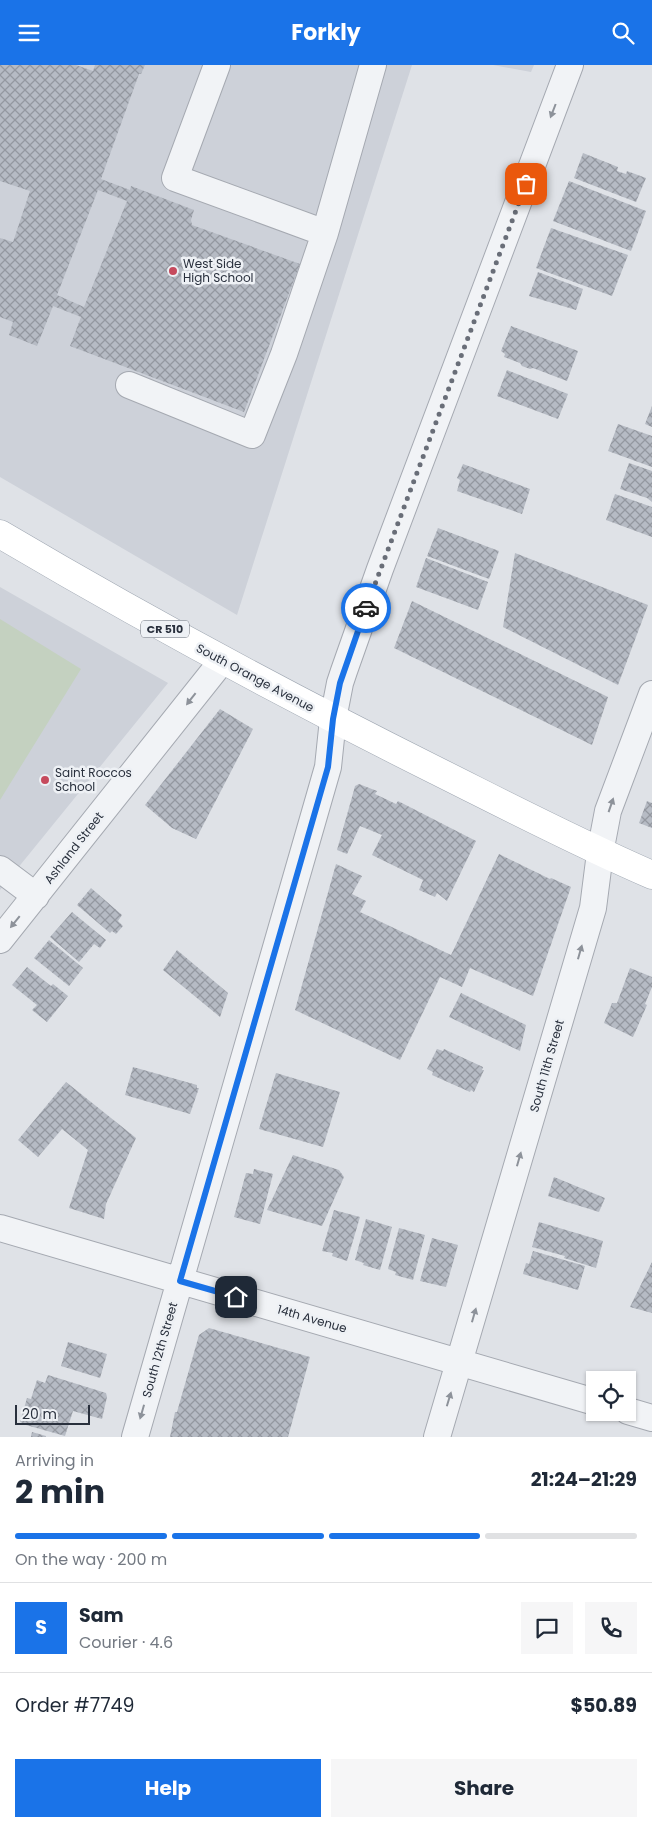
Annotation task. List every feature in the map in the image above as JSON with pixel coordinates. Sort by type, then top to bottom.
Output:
[{"type":"main road","name":"South Orange Avenue","points":[[0,534],[222,661],[600,853],[652,875]]},
{"type":"street","points":[[217,65],[176,177],[325,233]]},
{"type":"street","points":[[129,385],[252,435],[284,354],[325,233],[373,65]]},
{"type":"street","name":"South 12th Street","points":[[135,1437],[328,767],[333,719],[340,683],[562,68]]},
{"type":"street","name":"Ashland Street","points":[[0,940],[222,661]]},
{"type":"street","name":"South 11th Street","points":[[437,1437],[593,908],[608,811],[652,694]]},
{"type":"street","points":[[0,869],[36,896]]},
{"type":"street","name":"14th Avenue","points":[[0,1228],[586,1399]]},
{"type":"street","points":[[636,1413],[652,1418]]},
{"type":"shaded area","name":"West Side High School","points":[[0,65],[412,65],[237,615],[0,477]]},
{"type":"shaded area","points":[[493,65],[534,65],[531,72]]},
{"type":"shaded area","name":"Saint Roccos School","points":[[0,587],[168,683],[0,890]]},
{"type":"green space","points":[[0,619],[81,669],[0,800]]},
{"type":"building","points":[[0,65],[76,65],[93,71],[95,65],[145,65],[141,74],[139,74],[101,179],[130,190],[131,186],[194,210],[191,220],[192,225],[300,264],[244,412],[70,346],[81,317],[53,306],[37,346],[9,335],[13,322],[0,317],[0,238],[13,242],[30,191],[0,181]],"holes":[[[98,190],[127,201],[84,307],[57,295]]]},
{"type":"building","points":[[583,153],[618,167],[617,171],[626,174],[627,171],[646,178],[636,202],[574,178]]},
{"type":"building","points":[[569,181],[646,211],[631,251],[553,221]]},
{"type":"building","points":[[551,228],[628,255],[612,296],[536,268]]},
{"type":"building","points":[[538,272],[583,289],[576,310],[529,296]]},
{"type":"building","points":[[511,326],[578,351],[567,381],[533,368],[530,369],[522,366],[520,363],[504,357],[505,354],[501,351]]},
{"type":"building","points":[[507,370],[568,394],[558,419],[497,396]]},
{"type":"building","points":[[652,406],[652,427],[645,424]]},
{"type":"building","points":[[618,424],[652,436],[652,467],[608,451]]},
{"type":"building","points":[[629,463],[652,471],[652,502],[647,498],[620,489]]},
{"type":"building","points":[[463,464],[530,489],[522,514],[457,491],[460,480],[457,478]]},
{"type":"building","points":[[615,494],[652,507],[652,537],[606,520]]},
{"type":"building","points":[[438,528],[499,551],[489,579],[427,556]]},
{"type":"building","points":[[515,553],[648,605],[618,685],[503,627]]},
{"type":"building","points":[[426,558],[488,582],[478,610],[416,587]]},
{"type":"building","points":[[412,601],[608,697],[592,745],[394,648]]},
{"type":"building","points":[[220,709],[253,729],[196,839],[172,828],[145,805]]},
{"type":"building","points":[[359,784],[377,791],[375,794],[396,804],[398,801],[476,841],[447,901],[437,893],[435,897],[419,890],[423,880],[372,855],[382,835],[360,826],[347,854],[337,850],[355,786]]},
{"type":"building","points":[[647,801],[652,803],[652,828],[639,823]]},
{"type":"building","points":[[499,854],[571,887],[533,996],[470,968],[462,987],[440,977],[400,1060],[295,1010],[336,864],[362,876],[352,894],[366,901],[360,912],[451,955]]},
{"type":"building","points":[[91,888],[122,915],[118,921],[123,926],[116,934],[112,931],[110,933],[77,905]]},
{"type":"building","points":[[72,912],[106,940],[100,948],[94,944],[79,962],[50,937]]},
{"type":"building","points":[[49,940],[83,968],[69,986],[34,958]]},
{"type":"building","points":[[177,950],[228,993],[220,1017],[163,970]]},
{"type":"building","points":[[27,967],[51,986],[53,984],[68,996],[47,1022],[32,1010],[37,1005],[12,985]]},
{"type":"building","points":[[630,968],[652,977],[652,987],[645,1004],[647,1005],[633,1037],[604,1023],[612,1003],[617,1003]]},
{"type":"building","points":[[461,993],[526,1025],[520,1051],[449,1017]]},
{"type":"building","points":[[437,1049],[443,1051],[444,1049],[483,1067],[482,1070],[484,1070],[474,1092],[471,1090],[470,1092],[432,1075],[433,1072],[427,1069]]},
{"type":"building","points":[[133,1067],[197,1085],[197,1088],[199,1088],[190,1114],[125,1095]]},
{"type":"building","points":[[276,1073],[340,1092],[323,1147],[259,1129]]},
{"type":"building","points":[[66,1082],[136,1138],[106,1204],[104,1219],[69,1208],[88,1150],[62,1129],[38,1157],[18,1140]]},
{"type":"building","points":[[293,1155],[339,1170],[344,1177],[322,1226],[267,1210]]},
{"type":"building","points":[[254,1169],[273,1174],[260,1224],[234,1217],[246,1173],[253,1174]]},
{"type":"building","points":[[554,1177],[605,1198],[599,1212],[548,1196]]},
{"type":"building","points":[[334,1210],[360,1217],[347,1261],[332,1256],[333,1253],[322,1251]]},
{"type":"building","points":[[366,1219],[392,1227],[380,1270],[363,1265],[364,1263],[355,1260]]},
{"type":"building","points":[[539,1222],[603,1241],[596,1268],[564,1258],[565,1256],[532,1247]]},
{"type":"building","points":[[399,1228],[425,1235],[413,1280],[395,1275],[396,1272],[388,1269]]},
{"type":"building","points":[[432,1238],[458,1245],[446,1287],[420,1281]]},
{"type":"building","points":[[533,1251],[585,1266],[578,1290],[523,1274],[526,1263],[529,1264]]},
{"type":"building","points":[[652,1262],[652,1313],[630,1307]]},
{"type":"building","points":[[209,1328],[310,1357],[288,1437],[170,1437],[175,1412],[177,1412],[199,1335]]},
{"type":"building","points":[[68,1342],[107,1354],[100,1378],[61,1366]]},
{"type":"building","points":[[48,1375],[106,1393],[107,1397],[102,1419],[73,1411],[65,1436],[20,1422],[27,1398],[31,1399],[37,1380],[45,1383]]},
{"type":"building","points":[[32,1432],[46,1436],[46,1437],[31,1437]]},
{"type":"way so far","points":[[366,608],[526,184]]},
{"type":"place","name":"West Side High School","points":[[173,271]]},
{"type":"place","name":"Saint Roccos School","points":[[45,780]]},
{"type":"route","points":[[236,1297],[180,1281],[328,767],[333,719],[340,683],[366,608]]}]
